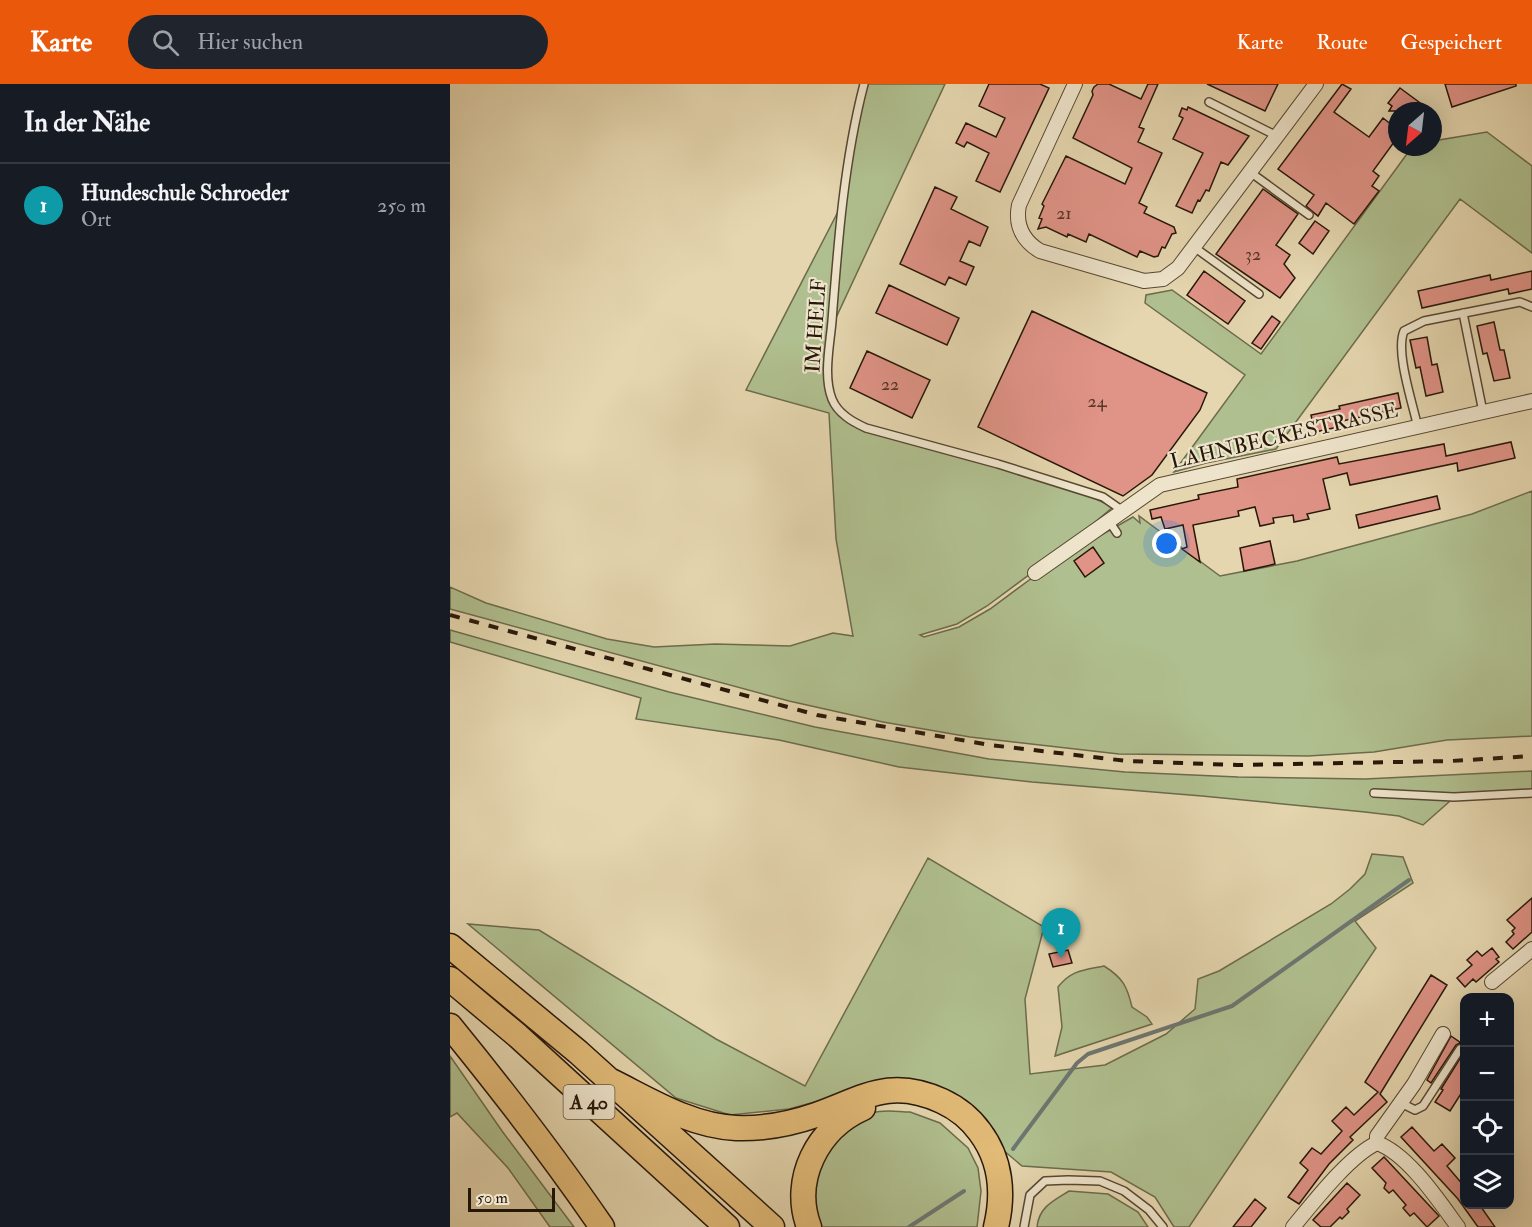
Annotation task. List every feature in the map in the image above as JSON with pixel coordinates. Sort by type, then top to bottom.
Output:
[{"type":"highway","name":"A 40","points":[[450,946],[578,1052],[772,1227]]},
{"type":"highway","name":"A 40","points":[[450,979],[518,1036],[726,1227]]},
{"type":"highway","points":[[450,1026],[512,1102],[602,1227]]},
{"type":"highway","points":[[609,1080],[698,1121],[735,1128],[759,1128],[799,1120],[875,1092],[914,1091],[932,1096],[965,1114],[988,1143],[1000,1180],[1001,1196],[996,1227]]},
{"type":"highway","points":[[809,1227],[803,1192],[810,1161],[818,1146],[836,1124],[848,1116],[877,1104],[894,1102],[928,1107],[958,1124],[970,1136],[979,1151],[988,1181],[989,1195],[984,1227]]},
{"type":"street","points":[[1075,84],[1019,205],[1016,217],[1020,231],[1030,245],[1040,251],[1144,281],[1163,279],[1178,268],[1316,84]]},
{"type":"street","name":"LAHNBECKESTRASSE","points":[[1035,573],[1160,485],[1532,401]]},
{"type":"street","points":[[1492,982],[1532,949]]},
{"type":"street","points":[[1377,1143],[1377,1136],[1401,1103],[1443,1034]]},
{"type":"street","points":[[1293,1227],[1360,1154],[1377,1143]]},
{"type":"street","points":[[1377,1143],[1386,1146],[1407,1165],[1458,1227]]},
{"type":"lane","name":"IM HELF","points":[[864,84],[843,202],[828,368],[832,400],[851,420],[867,428],[998,464],[1103,497],[1123,511]]},
{"type":"lane","points":[[1209,102],[1277,136]]},
{"type":"lane","points":[[1250,172],[1309,215]]},
{"type":"lane","points":[[1194,247],[1259,294]]},
{"type":"lane","points":[[1418,428],[1401,354],[1402,336],[1408,327],[1424,321],[1520,302],[1532,307]]},
{"type":"lane","points":[[1462,313],[1483,412]]},
{"type":"lane","points":[[1109,521],[1117,533]]},
{"type":"lane","points":[[1374,793],[1454,797],[1532,793]]},
{"type":"lane","points":[[1401,1103],[1415,1110],[1423,1106],[1460,1049]]},
{"type":"lane","points":[[1024,1227],[1030,1195],[1045,1181],[1068,1180],[1101,1181],[1124,1191],[1149,1210],[1162,1227]]},
{"type":"green space","points":[[865,84],[945,84],[828,335],[826,387],[829,402],[850,424],[865,431],[1023,472],[1113,507],[1061,551],[987,606],[957,624],[920,635],[924,637],[959,627],[990,609],[1066,555],[1133,517],[1140,523],[1139,516],[1220,576],[1297,561],[1472,514],[1532,491],[1532,736],[1447,740],[1374,752],[1308,756],[1119,754],[970,737],[883,722],[789,701],[450,609],[450,587],[486,603],[607,639],[654,647],[715,644],[790,646],[833,633],[853,636],[836,539],[829,413],[746,390],[843,202]]},
{"type":"green space","points":[[1487,132],[1532,166],[1532,253],[1460,199],[1276,449],[1174,472],[1245,375],[1145,303],[1146,295],[1172,290],[1261,354],[1405,156],[1442,156],[1442,140]]},
{"type":"green space","points":[[450,630],[669,692],[815,727],[989,759],[1125,772],[1238,777],[1365,779],[1532,771],[1532,791],[1453,795],[1450,801],[1423,825],[1399,816],[1365,812],[1032,782],[899,767],[779,740],[636,719],[641,698],[450,642]]},
{"type":"green space","points":[[1372,854],[1403,857],[1413,883],[1355,921],[1376,948],[1189,1227],[1174,1227],[1155,1197],[1111,1172],[1022,1166],[996,1144],[958,1102],[844,1094],[789,1109],[730,1115],[676,1098],[468,924],[539,930],[716,1039],[805,1086],[928,858],[1044,927],[1025,999],[1030,1074],[1105,1065],[1166,1034],[1195,1009],[1198,979],[1219,971],[1331,904],[1365,874]]},
{"type":"green space","points":[[1104,966],[1123,983],[1132,1007],[1147,1017],[1152,1024],[1055,1056],[1062,1027],[1058,987],[1073,974]]},
{"type":"green space","points":[[450,1056],[502,1131],[574,1227],[550,1227],[508,1168],[457,1113],[450,1117]]},
{"type":"green space","points":[[886,1111],[910,1112],[940,1123],[968,1148],[978,1168],[981,1191],[977,1227],[819,1227],[814,1213],[814,1183],[819,1169],[835,1143],[845,1132],[871,1114]]},
{"type":"green space","points":[[1069,1191],[1108,1194],[1138,1212],[1148,1227],[1037,1227],[1044,1209]]},
{"type":"building","points":[[989,84],[1040,84],[1049,88],[1000,192],[976,181],[989,153],[967,142],[964,147],[956,143],[966,123],[996,137],[1005,118],[979,106]]},
{"type":"building","points":[[1098,84],[1109,84],[1141,99],[1148,84],[1158,84],[1139,127],[1144,129],[1138,142],[1162,153],[1139,203],[1147,207],[1144,213],[1174,227],[1176,233],[1172,234],[1158,256],[1154,257],[1140,251],[1137,257],[1089,234],[1086,242],[1068,234],[1067,237],[1046,227],[1038,229],[1042,219],[1039,218],[1044,206],[1042,204],[1066,156],[1125,184],[1132,168],[1073,138],[1093,95],[1092,91]]},
{"type":"building","points":[[1207,84],[1278,84],[1265,111]]},
{"type":"building","points":[[1342,84],[1351,89],[1334,112],[1369,137],[1383,118],[1388,122],[1388,150],[1373,171],[1379,176],[1372,186],[1379,191],[1354,224],[1326,203],[1318,216],[1306,206],[1314,195],[1278,169]]},
{"type":"building","points":[[1445,84],[1516,84],[1516,86],[1452,107]]},
{"type":"building","points":[[1400,88],[1419,102],[1389,102]]},
{"type":"building","points":[[1188,107],[1249,136],[1228,165],[1221,162],[1209,191],[1206,190],[1200,201],[1198,200],[1192,213],[1176,206],[1203,153],[1173,139],[1183,118],[1179,116],[1182,108],[1187,110]]},
{"type":"building","points":[[935,187],[957,197],[951,209],[988,227],[980,246],[969,241],[960,261],[974,267],[966,285],[949,277],[945,285],[900,264]]},
{"type":"building","points":[[1263,189],[1298,214],[1276,245],[1290,255],[1284,264],[1295,278],[1280,298],[1216,254]]},
{"type":"building","points":[[1315,221],[1329,231],[1313,254],[1299,243]]},
{"type":"building","points":[[1204,271],[1245,301],[1228,324],[1187,295]]},
{"type":"building","points":[[1532,271],[1532,289],[1509,294],[1508,289],[1422,308],[1418,291],[1490,275],[1491,280]]},
{"type":"building","points":[[889,285],[959,318],[947,345],[876,313]]},
{"type":"building","points":[[1032,311],[1207,393],[1200,410],[1152,475],[1123,496],[978,427]]},
{"type":"building","points":[[1272,316],[1280,322],[1261,349],[1252,343]]},
{"type":"building","points":[[1494,322],[1500,350],[1504,350],[1510,378],[1494,381],[1487,353],[1483,354],[1477,326]]},
{"type":"building","points":[[1427,337],[1432,365],[1437,364],[1443,392],[1426,396],[1420,367],[1416,368],[1410,340]]},
{"type":"building","points":[[867,351],[930,380],[912,418],[850,388]]},
{"type":"building","points":[[1398,393],[1401,408],[1342,421],[1343,426],[1315,432],[1311,415],[1340,409],[1339,406]]},
{"type":"building","points":[[1511,442],[1515,458],[1458,471],[1457,463],[1350,485],[1347,473],[1323,479],[1330,509],[1307,514],[1309,519],[1294,522],[1293,515],[1273,518],[1274,523],[1260,526],[1255,507],[1238,511],[1239,516],[1193,525],[1200,562],[1182,549],[1187,547],[1183,525],[1165,529],[1161,517],[1152,519],[1150,510],[1199,499],[1198,495],[1238,487],[1237,479],[1337,457],[1339,464],[1444,444],[1446,456]]},
{"type":"building","points":[[1437,496],[1440,509],[1359,528],[1356,515]]},
{"type":"building","points":[[1270,541],[1275,564],[1244,571],[1240,548]]},
{"type":"building","points":[[1093,547],[1104,563],[1085,577],[1074,561]]},
{"type":"building","points":[[1532,898],[1532,932],[1513,949],[1506,942],[1514,934],[1512,931],[1515,928],[1507,920]]},
{"type":"building","points":[[1492,948],[1499,957],[1496,959],[1499,962],[1476,982],[1473,979],[1465,987],[1457,978],[1472,965],[1467,960],[1477,951],[1482,956]]},
{"type":"building","points":[[1068,950],[1072,963],[1053,967],[1049,954]]},
{"type":"building","points":[[1431,975],[1447,985],[1380,1094],[1387,1102],[1350,1137],[1353,1140],[1329,1164],[1299,1204],[1288,1197],[1308,1170],[1300,1163],[1312,1148],[1321,1154],[1342,1131],[1332,1121],[1346,1107],[1354,1115],[1378,1092],[1365,1082]]},
{"type":"building","points":[[1451,1036],[1460,1042],[1431,1083],[1427,1080]]},
{"type":"building","points":[[1460,1058],[1460,1095],[1450,1111],[1435,1102],[1443,1090],[1441,1089]]},
{"type":"building","points":[[1412,1127],[1434,1151],[1442,1144],[1455,1158],[1447,1166],[1460,1181],[1460,1202],[1458,1199],[1401,1137]]},
{"type":"building","points":[[1384,1157],[1439,1216],[1427,1227],[1414,1213],[1410,1216],[1403,1208],[1406,1205],[1393,1190],[1389,1193],[1384,1188],[1386,1183],[1372,1168]]},
{"type":"building","points":[[1347,1183],[1360,1195],[1347,1209],[1349,1212],[1342,1219],[1340,1217],[1330,1227],[1321,1227],[1313,1220]]},
{"type":"building","points":[[1255,1199],[1266,1208],[1251,1227],[1233,1227]]},
{"type":"building","points":[[1465,1209],[1482,1209],[1495,1227],[1478,1227]]},
{"type":"waterway","points":[[1013,1149],[1077,1063],[1088,1054],[1232,1006],[1409,880]]},
{"type":"waterway","points":[[909,1227],[964,1191]]},
{"type":"railway","points":[[450,615],[817,715],[990,745],[1127,761],[1237,765],[1451,761],[1532,756]]},
{"type":"place","name":"Hundeschule Schroeder","points":[[1061,958]]}]
